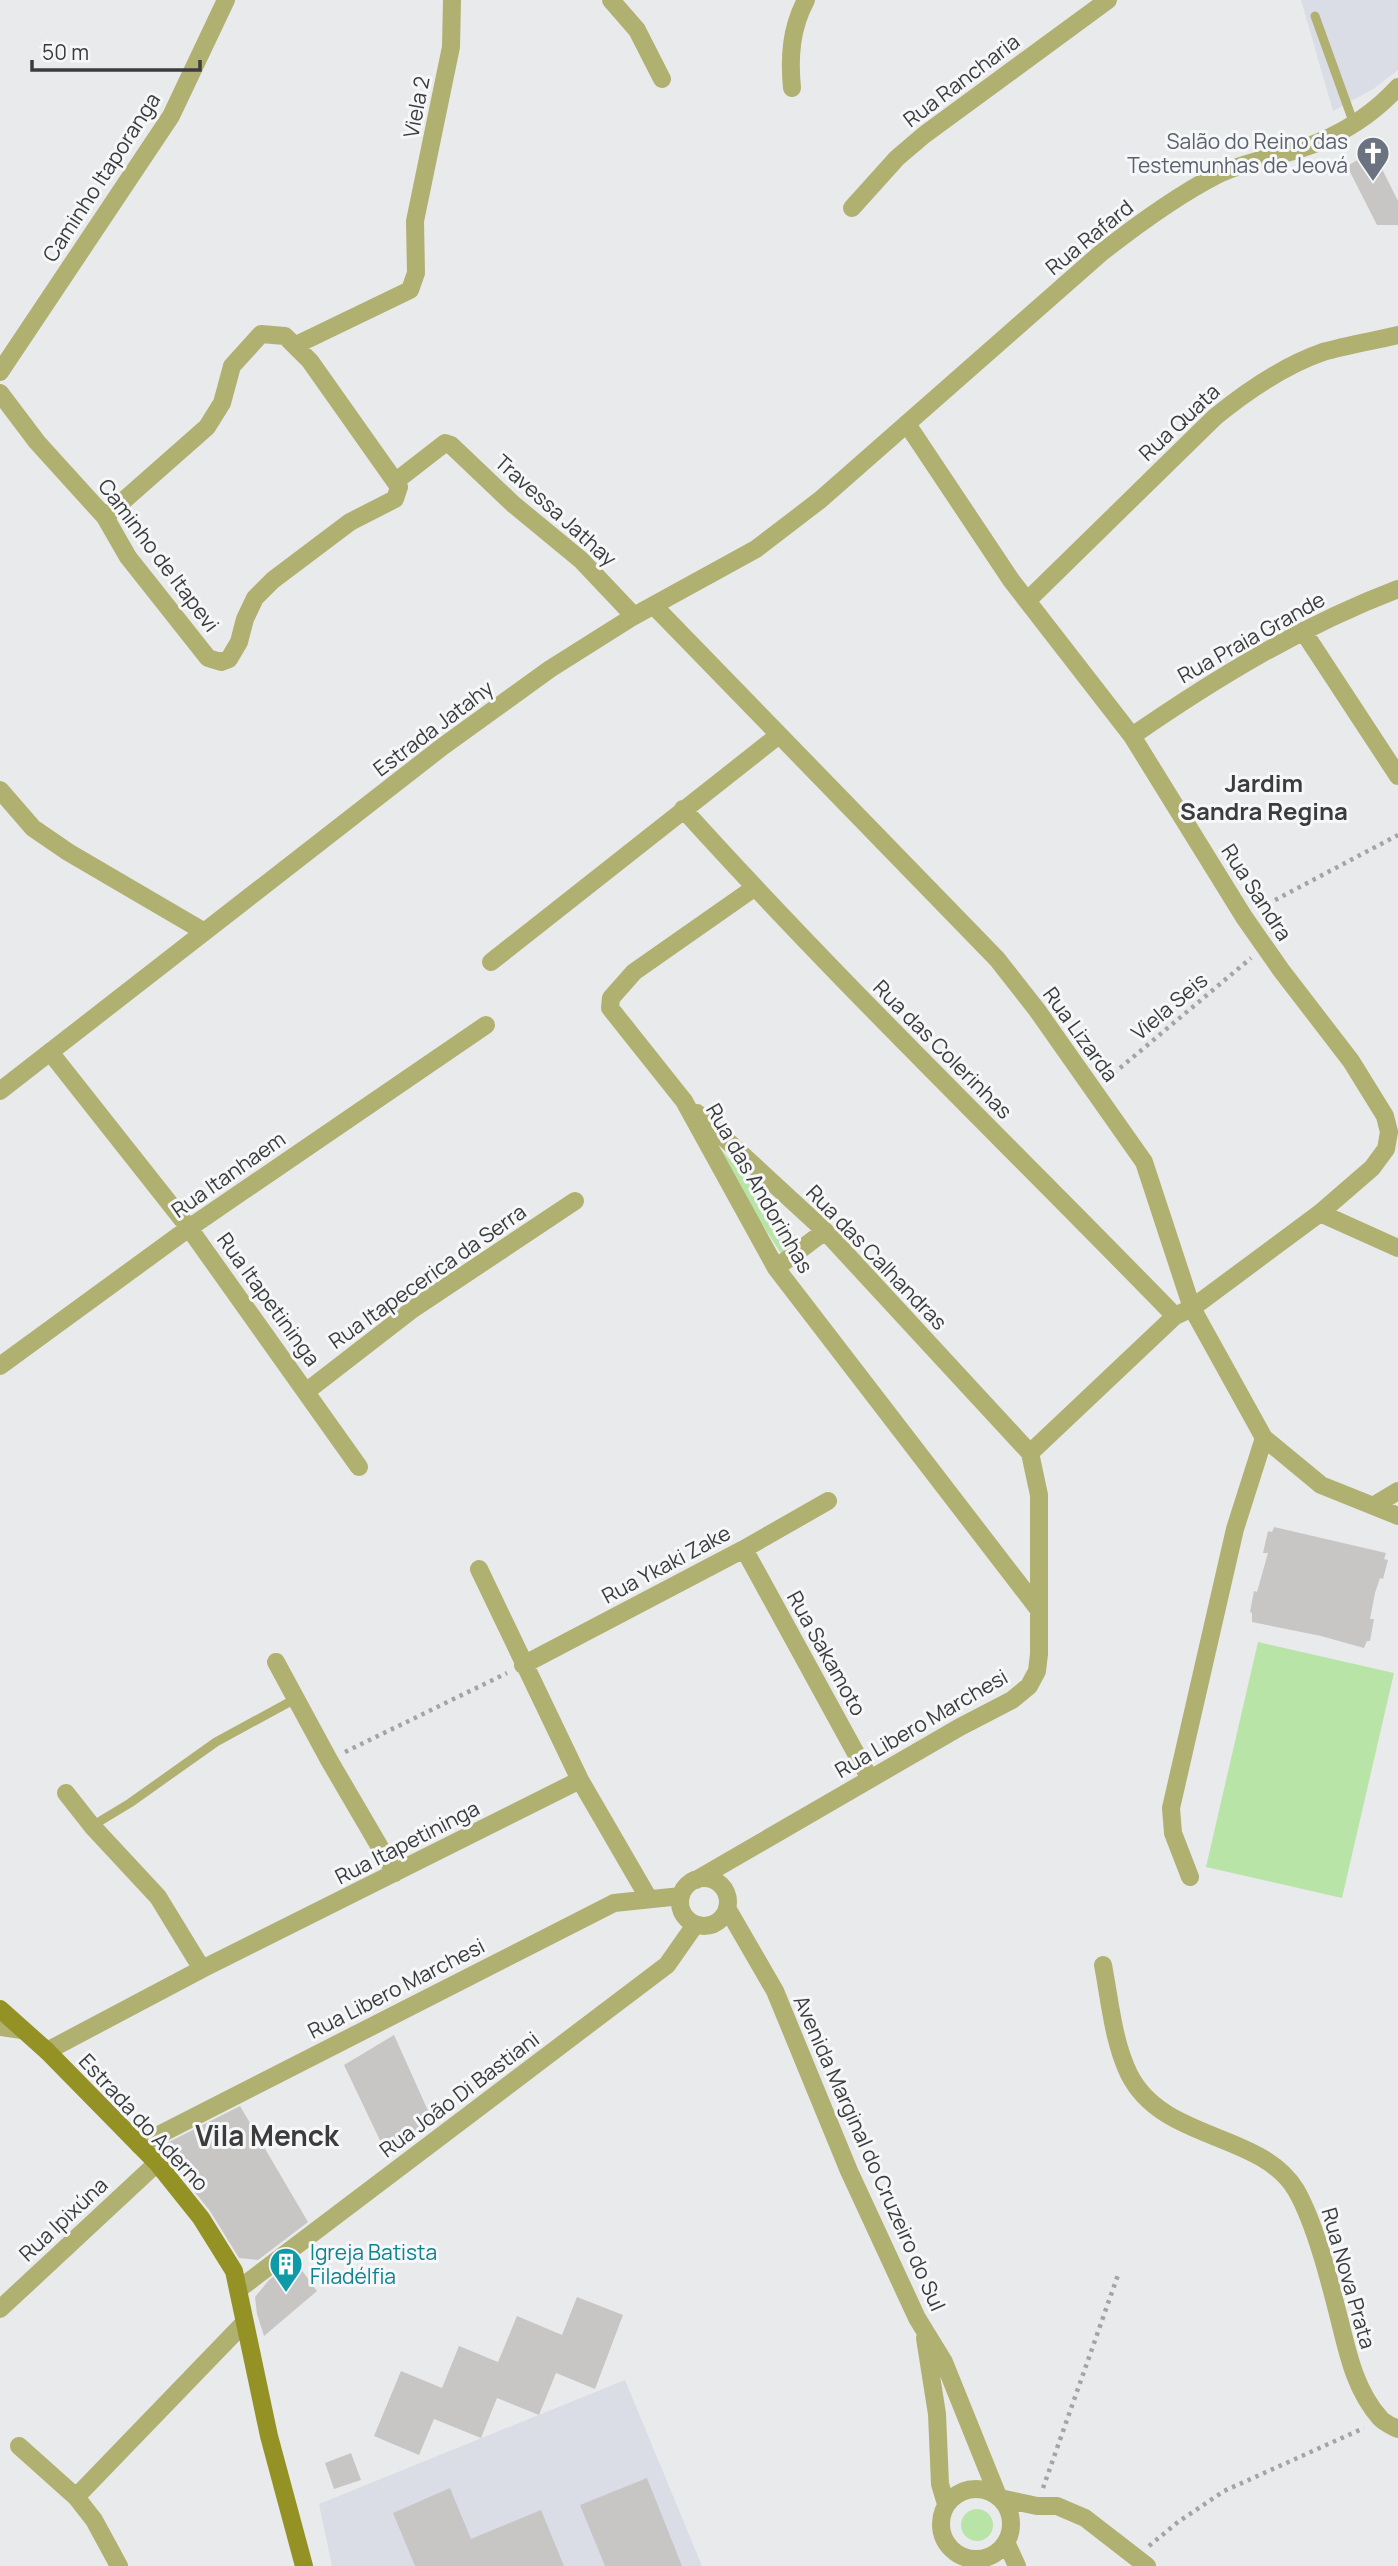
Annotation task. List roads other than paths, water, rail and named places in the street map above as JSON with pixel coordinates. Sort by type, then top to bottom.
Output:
[{"type":"main road","name":"Estrada do Aderno","points":[[0,2010],[47,2051],[157,2163],[201,2218],[234,2271],[243,2324],[269,2436],[304,2566]]},
{"type":"street","name":"Caminho Itaporanga","points":[[0,372],[171,116],[226,0]]},
{"type":"street","name":"Viela 2","points":[[296,345],[410,290],[415,273],[415,221],[451,47],[452,0]]},
{"type":"street","points":[[611,0],[637,30],[662,79]]},
{"type":"street","points":[[792,88],[792,42],[797,19],[806,0]]},
{"type":"street","name":"Rua Rancharia","points":[[852,208],[897,158],[924,135],[1108,0]]},
{"type":"street","name":"Rua Rafard","points":[[907,424],[1136,225],[1219,174],[1269,156],[1318,143],[1354,124],[1380,106],[1398,87]]},
{"type":"street","points":[[105,517],[207,427],[222,403],[232,366],[261,334],[285,335],[296,345],[396,481]]},
{"type":"street","name":"Rua Quata","points":[[1027,601],[1216,417],[1246,392],[1285,368],[1323,352],[1398,335]]},
{"type":"street","name":"Caminho de Itapevi","points":[[0,393],[37,442],[105,517],[128,556],[208,658],[225,662],[239,642],[245,619],[255,598],[264,589],[350,522],[395,499],[399,490],[396,481],[445,443]]},
{"type":"street","name":"Rua Sandra","points":[[907,424],[1027,601],[1132,736],[1244,917],[1351,1061],[1385,1116],[1389,1132],[1385,1149],[1372,1168],[1320,1213],[1192,1308]]},
{"type":"street","name":"Estrada Jatahy","points":[[0,1091],[442,747],[550,670],[634,616],[655,607],[756,549],[820,500],[907,424]]},
{"type":"street","name":"Travessa Jathay","points":[[445,443],[451,445],[513,504],[581,560],[634,616]]},
{"type":"street","name":"Rua Praia Grande","points":[[1132,736],[1191,696],[1303,631],[1342,611],[1398,589]]},
{"type":"street","name":"Rua Lizarda","points":[[655,607],[997,959],[1037,1010],[1144,1162],[1192,1308],[1264,1438],[1321,1485],[1398,1516]]},
{"type":"street","points":[[1303,631],[1398,776]]},
{"type":"street","points":[[491,961],[779,735]]},
{"type":"street","points":[[0,790],[33,828],[78,858],[203,931]]},
{"type":"street","name":"Rua das Colerinhas","points":[[684,809],[754,888],[925,1066],[1051,1188],[1175,1316]]},
{"type":"street","name":"Rua das Andorinhas","points":[[754,888],[635,972],[611,998],[610,1008],[684,1101],[776,1268],[1039,1610]]},
{"type":"street","name":"Rua Itanhaem","points":[[0,1366],[189,1228],[486,1025]]},
{"type":"street","name":"Rua Itapetininga","points":[[50,1052],[189,1228],[359,1467]]},
{"type":"street","name":"Rua das Calhandras","points":[[684,1101],[824,1230],[1030,1453]]},
{"type":"street","name":"Rua Itapecerica da Serra","points":[[307,1391],[413,1309],[575,1201]]},
{"type":"street","points":[[1320,1213],[1398,1248]]},
{"type":"street","points":[[776,1268],[824,1230]]},
{"type":"street","points":[[1030,1453],[1175,1316],[1192,1308]]},
{"type":"street","points":[[1189,1877],[1173,1833],[1171,1808],[1235,1529],[1264,1438]]},
{"type":"street","name":"Rua Libero Marchesi","points":[[696,1880],[1012,1700],[1029,1686],[1037,1671],[1039,1654],[1039,1495],[1030,1453]]},
{"type":"street","points":[[1373,1507],[1398,1491]]},
{"type":"street","name":"Rua Ykaki Zake","points":[[523,1665],[828,1502]]},
{"type":"street","name":"Rua Sakamoto","points":[[744,1549],[870,1779]]},
{"type":"street","points":[[479,1569],[580,1780],[649,1899]]},
{"type":"street","points":[[276,1662],[329,1760],[396,1873]]},
{"type":"street","name":"Rua Itapetininga","points":[[47,2051],[202,1969],[580,1780]]},
{"type":"street","points":[[66,1793],[92,1826],[158,1897],[202,1969]]},
{"type":"street","points":[[703,1878],[717,1882],[726,1894],[727,1908],[724,1915],[711,1925],[695,1925],[684,1916],[681,1896],[689,1883],[696,1880],[703,1878]]},
{"type":"street","name":"Rua Libero Marchesi","points":[[139,2145],[614,1903],[681,1896]]},
{"type":"street","name":"Avenida Marginal do Cruzeiro do Sul","points":[[727,1908],[775,1991],[849,2171],[924,2331],[944,2362],[999,2497]]},
{"type":"street","name":"Rua João Di Bastiani","points":[[239,2289],[667,1965],[695,1925]]},
{"type":"street","name":"Rua Nova Prata","points":[[1103,1965],[1115,2029],[1130,2074],[1148,2100],[1181,2122],[1259,2155],[1277,2168],[1294,2187],[1306,2209],[1354,2377],[1381,2420],[1398,2429]]},
{"type":"street","points":[[0,2027],[22,2029]]},
{"type":"street","name":"Rua Ipixúna","points":[[0,2309],[157,2163]]},
{"type":"street","points":[[76,2497],[243,2324]]},
{"type":"street","points":[[924,2331],[937,2414],[940,2484],[946,2504]]},
{"type":"street","points":[[19,2446],[76,2497],[94,2520],[119,2566]]},
{"type":"street","points":[[1037,2506],[1008,2537],[999,2551],[978,2559],[956,2559],[942,2536],[942,2514],[946,2504],[954,2496],[976,2488],[987,2490],[999,2497],[1037,2506],[1057,2506],[1085,2518],[1141,2562]]},
{"type":"street","points":[[999,2497],[1010,2514],[1008,2537],[1017,2566]]},
{"type":"lane","points":[[1315,16],[1354,124]]},
{"type":"lane","points":[[92,1826],[130,1803],[216,1742],[295,1699]]},
{"type":"place","name":"Salão do Reino das Testemunhas de Jeová","points":[[1373,183]]},
{"type":"place","name":"Igreja Batista Filadélfia","points":[[286,2294]]},
{"type":"district","name":"Jardim Sandra Regina","points":[[1264,796]]},
{"type":"district","name":"Vila Menck","points":[[267,2135]]}]
